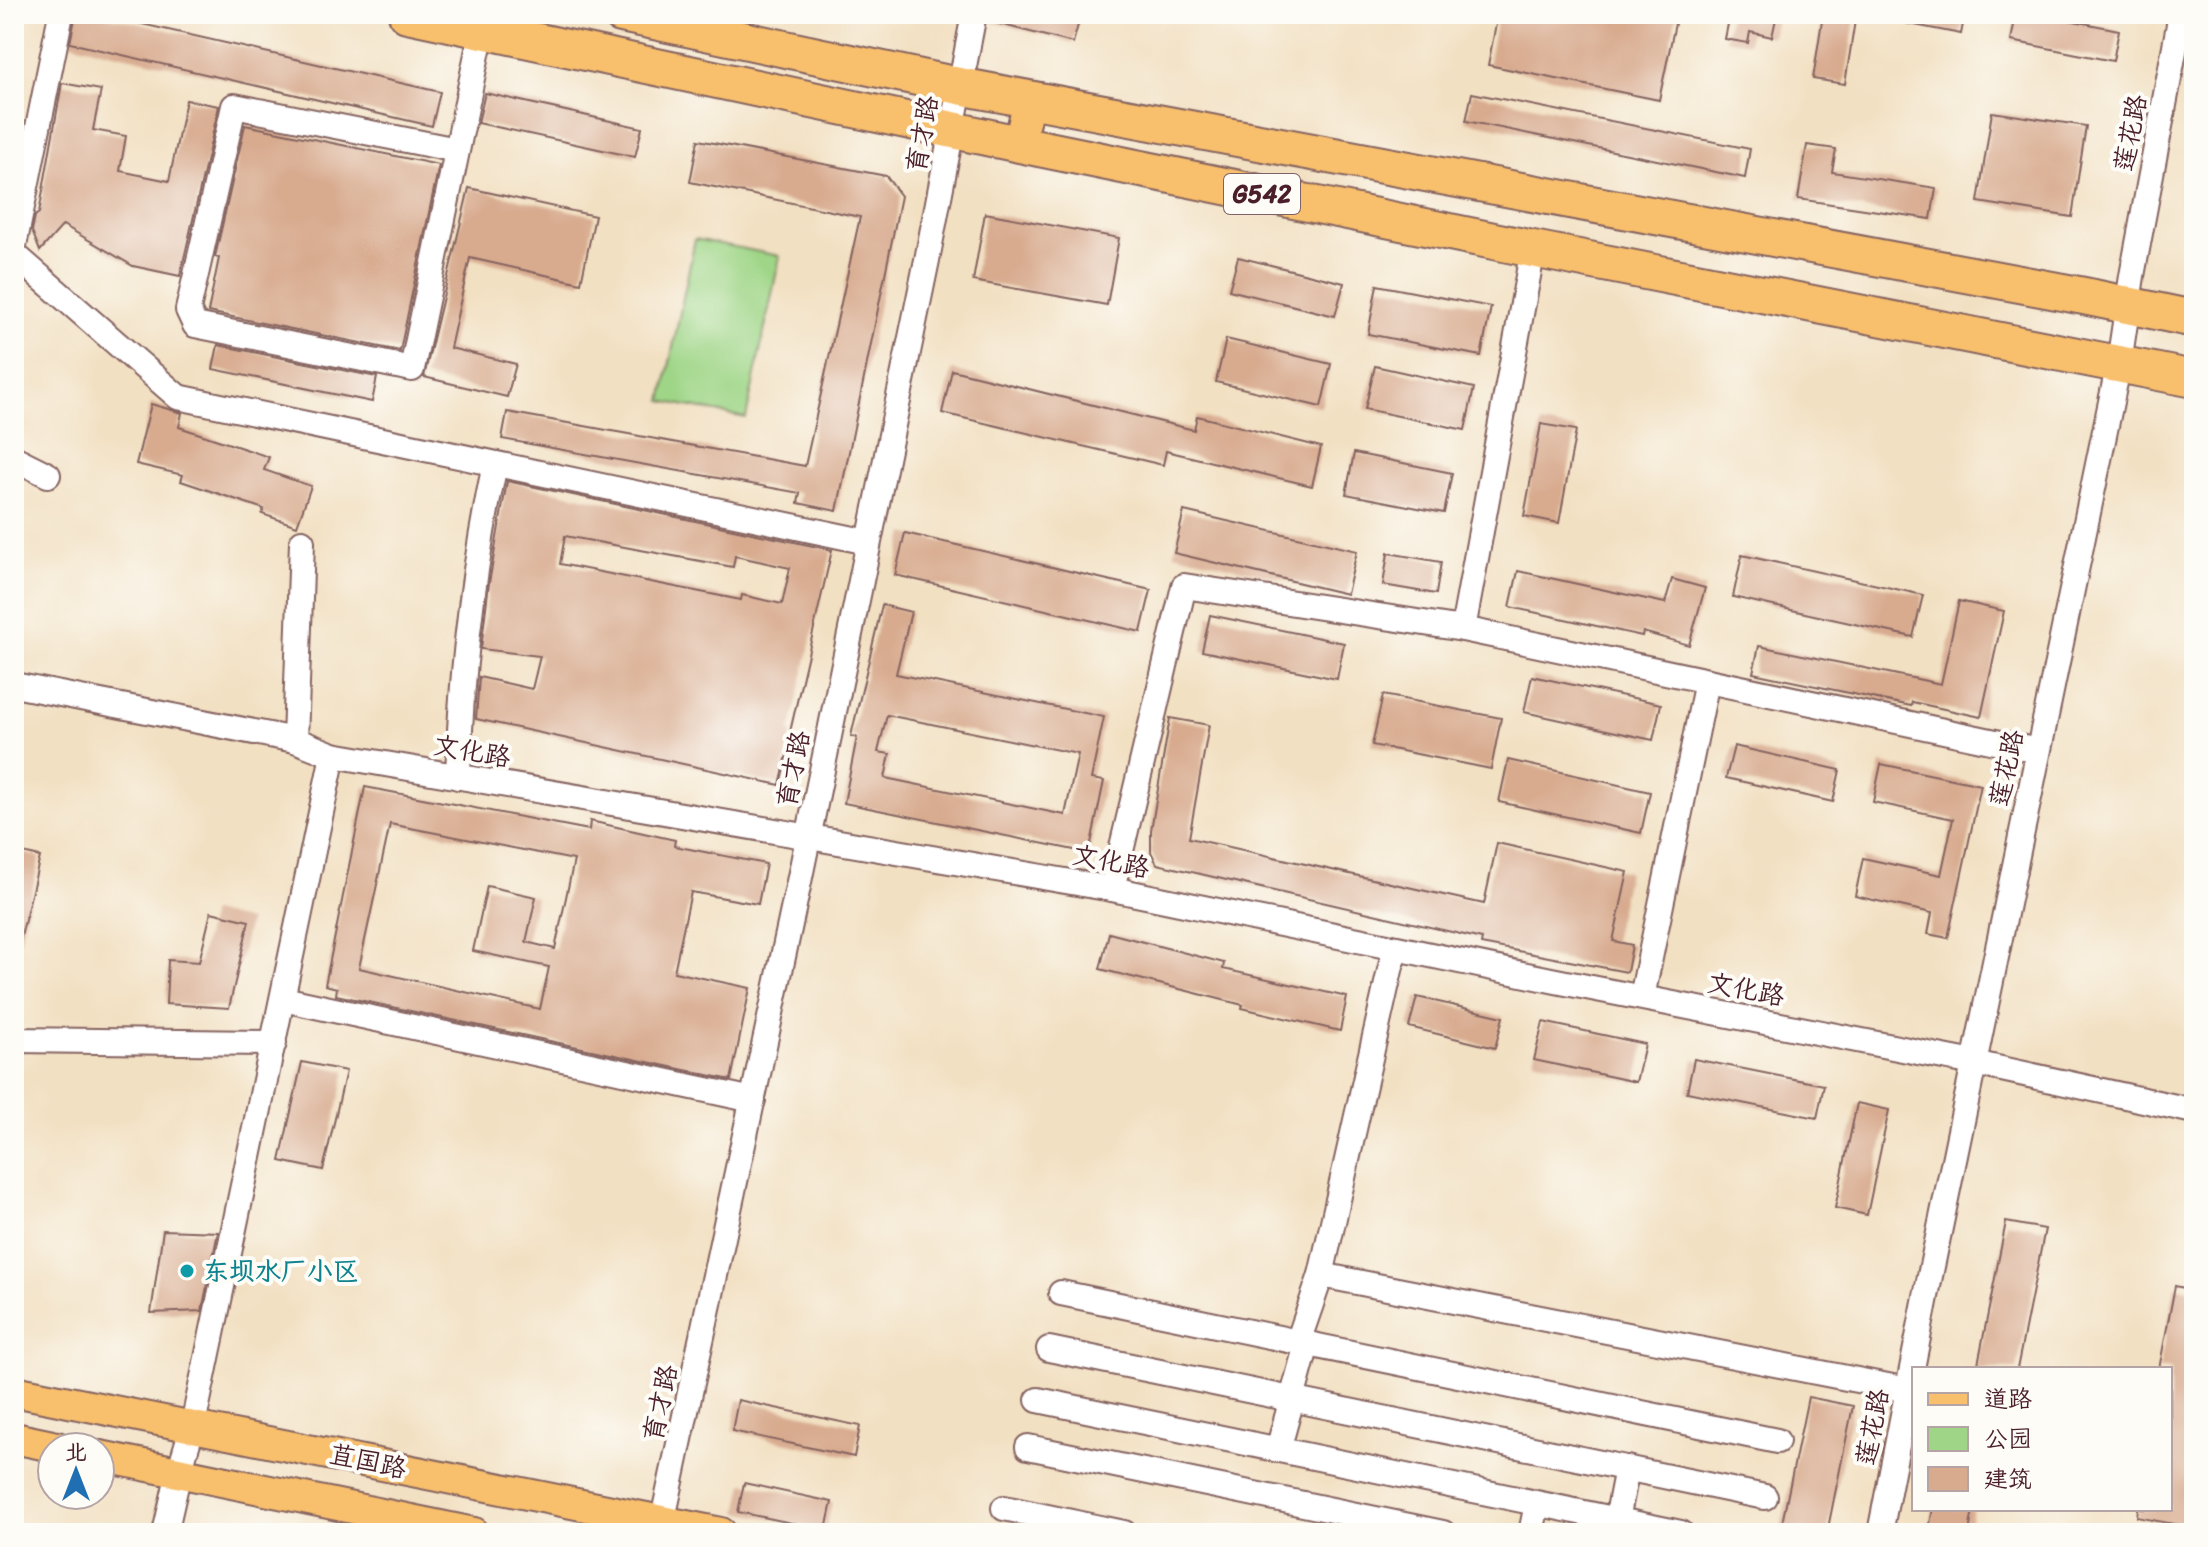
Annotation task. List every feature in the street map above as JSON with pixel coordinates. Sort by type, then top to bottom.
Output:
[{"type":"highway","name":"G542","points":[[407,14],[1533,249],[2194,379]]},
{"type":"highway","name":"G542","points":[[621,14],[959,86],[2194,319]]},
{"type":"main road","points":[[857,110],[867,66]]},
{"type":"main road","points":[[1019,144],[1029,99]]},
{"type":"main road","name":"苴国路","points":[[14,1391],[193,1425],[662,1527],[721,1533]]},
{"type":"main road","points":[[14,1438],[36,1443]]},
{"type":"main road","name":"苴国路","points":[[116,1459],[411,1527],[474,1533]]},
{"type":"street","points":[[14,246],[61,14]]},
{"type":"street","name":"育才路","points":[[662,1527],[808,838],[974,14]]},
{"type":"street","points":[[2182,14],[2194,16]]},
{"type":"street","name":"莲花路","points":[[1913,1367],[2119,363],[2127,304],[2182,14]]},
{"type":"street","points":[[457,150],[234,106],[188,310],[195,325],[412,369],[482,30]]},
{"type":"street","points":[[1463,629],[1533,249]]},
{"type":"street","points":[[14,254],[178,397],[868,542]]},
{"type":"street","points":[[14,458],[48,475]]},
{"type":"street","points":[[458,777],[465,646],[473,581],[495,464]]},
{"type":"street","points":[[295,740],[302,542]]},
{"type":"street","points":[[1112,889],[1184,586],[1463,629],[2038,751]]},
{"type":"street","points":[[1642,997],[1707,681]]},
{"type":"street","name":"文化路","points":[[14,685],[295,740],[333,755],[1112,889],[1974,1063],[2194,1111]]},
{"type":"street","points":[[165,1533],[193,1425],[333,755]]},
{"type":"street","points":[[1278,1450],[1395,948]]},
{"type":"street","points":[[283,999],[753,1100]]},
{"type":"street","points":[[14,1040],[274,1043]]},
{"type":"street","points":[[1321,1275],[1908,1390]]},
{"type":"street","points":[[1061,1293],[1777,1441]]},
{"type":"street","points":[[1049,1349],[1765,1497]]},
{"type":"street","name":"莲花路","points":[[1880,1533],[1912,1370]]},
{"type":"street","points":[[1038,1400],[1681,1533]]},
{"type":"street","points":[[1028,1447],[1443,1533]]},
{"type":"street","points":[[1617,1520],[1627,1468]]},
{"type":"street","points":[[1531,1533],[1537,1504]]},
{"type":"street","points":[[1004,1508],[1124,1533]]},
{"type":"green space","points":[[695,239],[780,256],[746,418],[662,401]]},
{"type":"building","points":[[76,14],[98,14],[440,92],[432,126],[70,43]]},
{"type":"building","points":[[989,14],[1081,14],[1073,43],[988,21]]},
{"type":"building","points":[[1498,14],[1677,14],[1659,100],[1488,65]]},
{"type":"building","points":[[1730,14],[1777,14],[1772,37],[1750,32],[1748,43],[1725,39]]},
{"type":"building","points":[[1823,14],[1856,14],[1845,84],[1813,79]]},
{"type":"building","points":[[1900,14],[1965,14],[1961,34],[1899,22]]},
{"type":"building","points":[[2016,14],[2038,14],[2119,30],[2113,61],[2011,41]]},
{"type":"building","points":[[62,83],[101,90],[93,130],[126,136],[120,171],[169,181],[186,100],[219,106],[180,276],[133,266],[63,225],[40,251],[32,231],[35,216],[39,213]]},
{"type":"building","points":[[485,93],[642,128],[635,157],[478,123]]},
{"type":"building","points":[[1472,93],[1750,149],[1745,178],[1466,121]]},
{"type":"building","points":[[1992,112],[2086,126],[2072,217],[1978,202]]},
{"type":"building","points":[[245,125],[439,165],[400,351],[208,312],[219,258],[215,257]]},
{"type":"building","points":[[698,140],[886,176],[901,196],[837,511],[798,503],[800,493],[502,439],[507,412],[805,466],[860,217],[690,182]]},
{"type":"building","points":[[1807,145],[1836,149],[1832,172],[1936,188],[1931,219],[1798,199]]},
{"type":"building","points":[[469,188],[595,216],[581,283],[470,258],[450,348],[516,364],[507,397],[424,377]]},
{"type":"building","points":[[985,213],[1119,238],[1107,305],[973,281]]},
{"type":"building","points":[[1238,257],[1344,283],[1335,316],[1229,290]]},
{"type":"building","points":[[1377,285],[1491,307],[1481,356],[1368,334]]},
{"type":"building","points":[[1226,339],[1331,364],[1321,407],[1216,382]]},
{"type":"building","points":[[218,345],[377,377],[372,402],[213,369]]},
{"type":"building","points":[[1375,366],[1474,388],[1465,430],[1365,409]]},
{"type":"building","points":[[952,370],[1194,430],[1197,416],[1321,447],[1312,486],[1166,451],[1163,465],[942,413]]},
{"type":"building","points":[[151,404],[182,413],[179,427],[269,457],[264,470],[311,486],[297,526],[262,514],[264,509],[181,481],[183,475],[136,464]]},
{"type":"building","points":[[1541,424],[1576,430],[1559,523],[1524,516]]},
{"type":"building","points":[[1354,453],[1452,473],[1444,513],[1346,494]]},
{"type":"building","points":[[507,481],[832,550],[780,785],[476,719],[479,677],[532,689],[540,656],[481,649]],"holes":[[[565,536],[733,567],[735,556],[790,568],[782,604],[742,595],[741,600],[560,564]]]},
{"type":"building","points":[[1184,511],[1357,551],[1347,594],[1174,553]]},
{"type":"building","points":[[905,533],[1151,590],[1141,632],[895,575]]},
{"type":"building","points":[[1388,553],[1441,562],[1436,594],[1383,585]]},
{"type":"building","points":[[1742,555],[1923,595],[1913,637],[1733,597]]},
{"type":"building","points":[[1518,571],[1665,603],[1672,579],[1705,588],[1689,645],[1643,632],[1642,636],[1510,607]]},
{"type":"building","points":[[1959,601],[2004,611],[1981,717],[1912,702],[1911,706],[1753,673],[1759,646],[1941,684]]},
{"type":"building","points":[[882,605],[911,612],[896,674],[1104,717],[1091,779],[1104,781],[1089,853],[844,803],[857,737],[851,736]],"holes":[[[887,715],[1078,754],[1065,815],[885,778],[890,754],[878,752]]]},
{"type":"building","points":[[1210,615],[1344,643],[1337,679],[1202,651]]},
{"type":"building","points":[[1532,676],[1661,704],[1653,740],[1524,712]]},
{"type":"building","points":[[1383,695],[1501,718],[1491,769],[1372,745]]},
{"type":"building","points":[[1170,718],[1209,725],[1189,838],[1484,904],[1497,843],[1628,872],[1613,941],[1632,945],[1627,972],[1481,944],[1482,939],[1157,864],[1151,852],[1151,830]]},
{"type":"building","points":[[1734,746],[1840,770],[1833,802],[1726,778]]},
{"type":"building","points":[[1508,760],[1650,792],[1641,833],[1499,802]]},
{"type":"building","points":[[1881,764],[1981,785],[1948,938],[1928,934],[1932,913],[1855,896],[1863,858],[1941,875],[1953,819],[1873,802]]},
{"type":"building","points":[[365,787],[589,830],[590,821],[675,840],[674,846],[766,864],[758,904],[691,892],[674,972],[750,988],[731,1080],[336,995],[337,988],[325,985]],"holes":[[[390,824],[574,860],[555,949],[526,942],[536,897],[487,886],[473,951],[549,967],[540,1009],[359,968]]]},
{"type":"building","points":[[14,851],[40,857],[20,941],[14,940]]},
{"type":"building","points":[[211,912],[249,921],[229,1008],[166,1004],[168,960],[199,962]]},
{"type":"building","points":[[1109,933],[1224,963],[1223,969],[1347,997],[1340,1031],[1100,969]]},
{"type":"building","points":[[1417,997],[1503,1017],[1495,1048],[1409,1027]]},
{"type":"building","points":[[1543,1022],[1645,1044],[1636,1082],[1534,1060]]},
{"type":"building","points":[[1694,1059],[1824,1085],[1817,1118],[1687,1092]]},
{"type":"building","points":[[302,1062],[346,1071],[323,1170],[280,1161]]},
{"type":"building","points":[[1857,1103],[1889,1110],[1867,1215],[1835,1208]]},
{"type":"building","points":[[2006,1222],[2045,1229],[2017,1367],[1977,1367]]},
{"type":"building","name":"东坝水厂小区","points":[[163,1230],[218,1232],[202,1311],[151,1313]]},
{"type":"building","points":[[2175,1286],[2194,1290],[2194,1528],[2137,1517],[2138,1511],[2172,1511],[2172,1367],[2159,1367]]},
{"type":"building","points":[[1808,1397],[1853,1406],[1827,1533],[1780,1533]]},
{"type":"building","points":[[738,1400],[860,1426],[854,1457],[732,1431]]},
{"type":"building","points":[[744,1483],[832,1502],[826,1530],[738,1512]]},
{"type":"building","points":[[1933,1511],[1973,1511],[1969,1533],[1928,1533]]},
{"type":"place","name":"东坝水厂小区","points":[[187,1271]]}]
